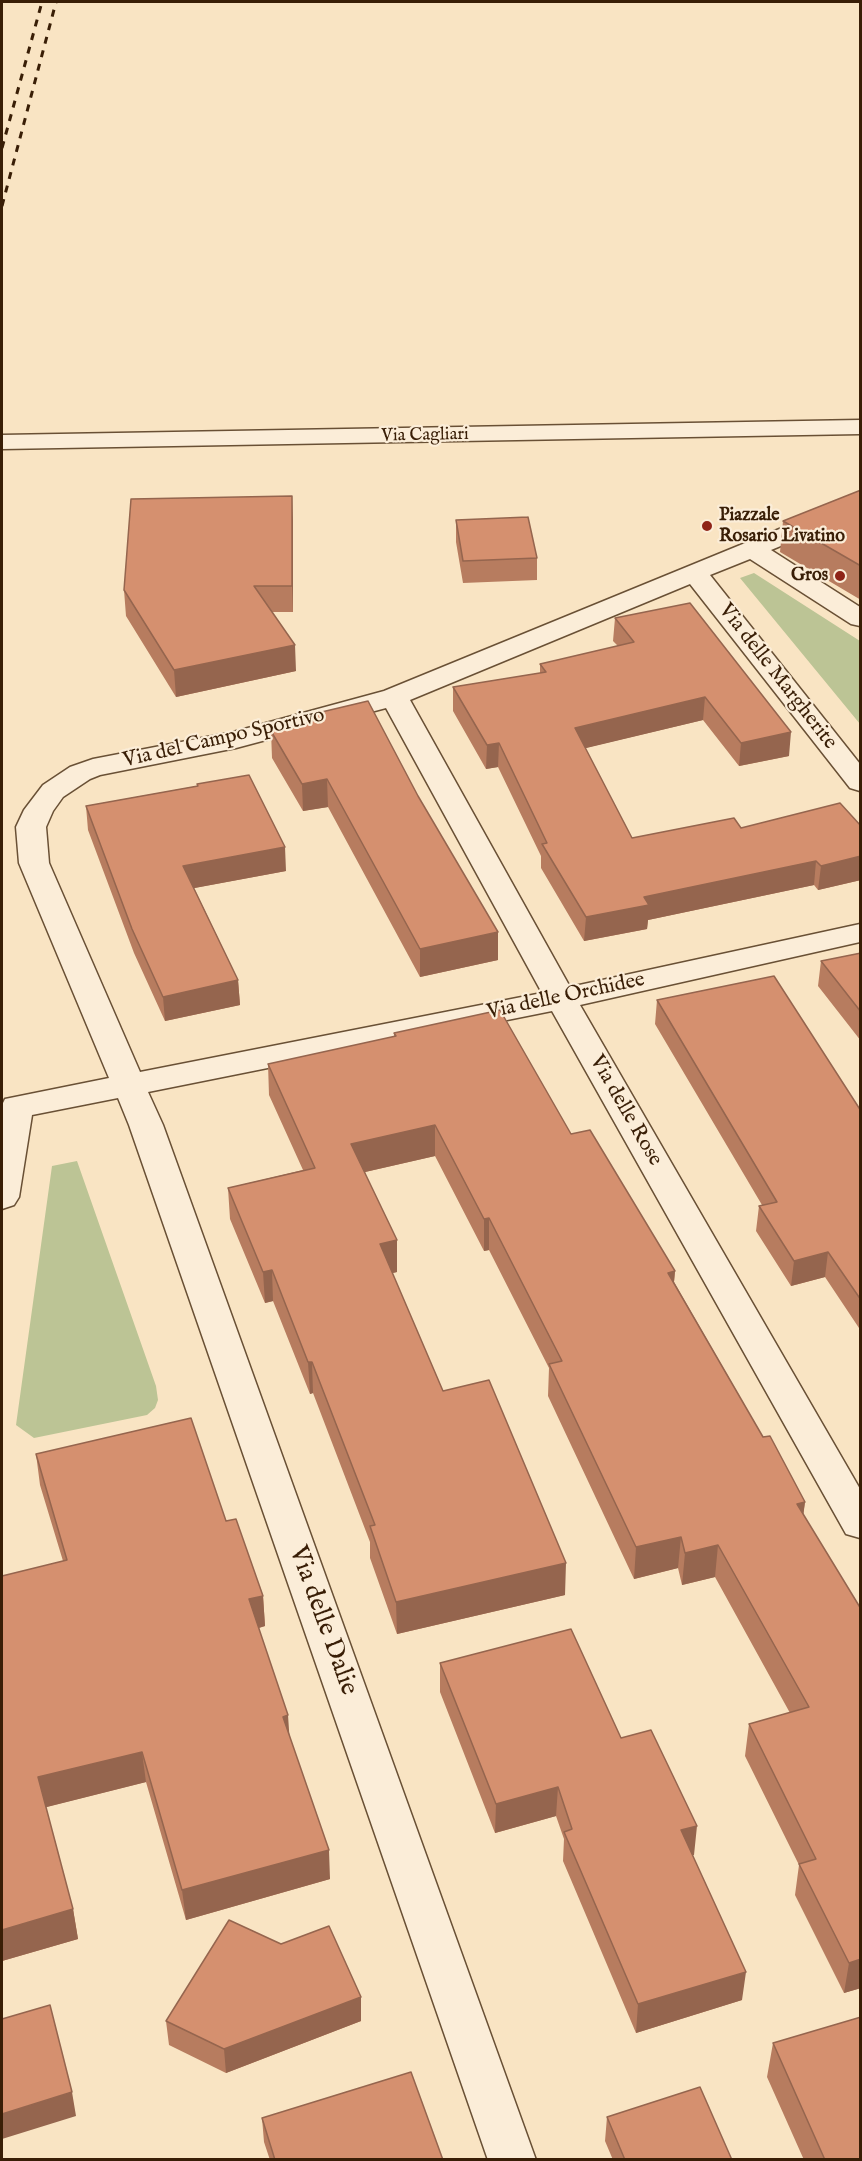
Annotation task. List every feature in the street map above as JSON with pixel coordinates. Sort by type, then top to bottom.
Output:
[{"type":"street","name":"Via Cagliari","points":[[2,442],[370,438],[857,425]]},
{"type":"street","name":"Via del Campo Sportivo","points":[[129,1084],[34,863],[31,844],[32,827],[39,810],[61,784],[93,768],[236,740],[394,697],[861,504]]},
{"type":"street","points":[[752,549],[861,618]]},
{"type":"street","name":"Via delle Margherite","points":[[694,572],[861,782]]},
{"type":"street","name":"Via delle Rose","points":[[394,697],[561,999],[861,1523]]},
{"type":"street","name":"Via delle Orchidee","points":[[2,1197],[17,1107],[561,999],[861,933]]},
{"type":"street","name":"Via delle Dalie","points":[[129,1084],[512,2160]]},
{"type":"green space","points":[[754,573],[860,641],[860,724],[740,578]]},
{"type":"green space","points":[[77,1161],[156,1386],[158,1400],[155,1408],[147,1415],[34,1438],[16,1425],[52,1166]]},
{"type":"building","points":[[861,490],[861,566],[783,521]]},
{"type":"building","points":[[292,496],[292,586],[254,586],[295,645],[174,670],[124,590],[131,499]]},
{"type":"building","points":[[528,517],[537,558],[463,561],[456,520]]},
{"type":"building","points":[[690,603],[791,732],[741,743],[705,697],[575,728],[632,838],[734,818],[741,828],[840,803],[861,826],[861,856],[821,866],[816,861],[644,897],[649,905],[586,917],[542,844],[547,843],[499,743],[487,745],[453,687],[546,672],[540,664],[634,642],[615,618]]},
{"type":"building","points":[[368,701],[418,796],[498,932],[420,949],[327,779],[302,784],[271,731],[313,721],[309,715]]},
{"type":"building","points":[[249,775],[285,847],[183,866],[238,980],[163,997],[132,929],[86,806]]},
{"type":"building","points":[[861,953],[861,1012],[821,961]]},
{"type":"building","points":[[774,976],[861,1111],[861,1300],[828,1252],[794,1261],[759,1206],[777,1202],[657,1000]]},
{"type":"building","points":[[500,1010],[571,1134],[590,1130],[675,1271],[668,1273],[763,1437],[770,1436],[805,1502],[797,1504],[861,1609],[861,1959],[849,1963],[799,1864],[816,1859],[749,1724],[809,1707],[718,1545],[685,1553],[681,1537],[636,1547],[549,1364],[562,1361],[489,1218],[484,1219],[435,1125],[351,1144],[397,1240],[380,1244],[443,1391],[489,1380],[566,1563],[396,1602],[370,1526],[375,1525],[312,1362],[308,1362],[272,1270],[263,1272],[228,1188],[315,1168],[268,1064]]},
{"type":"building","points":[[191,1418],[226,1521],[236,1519],[263,1596],[249,1599],[288,1715],[283,1717],[329,1850],[182,1890],[142,1752],[38,1777],[73,1909],[2,1930],[2,1576],[67,1560],[36,1454]]},
{"type":"building","points":[[571,1629],[621,1738],[651,1730],[697,1826],[681,1830],[746,1972],[638,2004],[564,1832],[572,1829],[558,1787],[496,1804],[440,1663]]},
{"type":"building","points":[[229,1920],[281,1944],[329,1926],[361,1997],[224,2049],[166,2021]]},
{"type":"building","points":[[50,2005],[72,2092],[2,2114],[2,2019]]},
{"type":"building","points":[[861,2017],[861,2160],[825,2160],[773,2043]]},
{"type":"building","points":[[411,2072],[443,2160],[275,2160],[262,2118]]},
{"type":"building","points":[[700,2087],[732,2160],[625,2160],[607,2117]]},
{"type":"railway","points":[[2,148],[42,2]]},
{"type":"railway","points":[[2,206],[56,2]]},
{"type":"place","name":"Piazzale Rosario Livatino","points":[[707,526]]},
{"type":"place","name":"Gros","points":[[840,576]]}]
